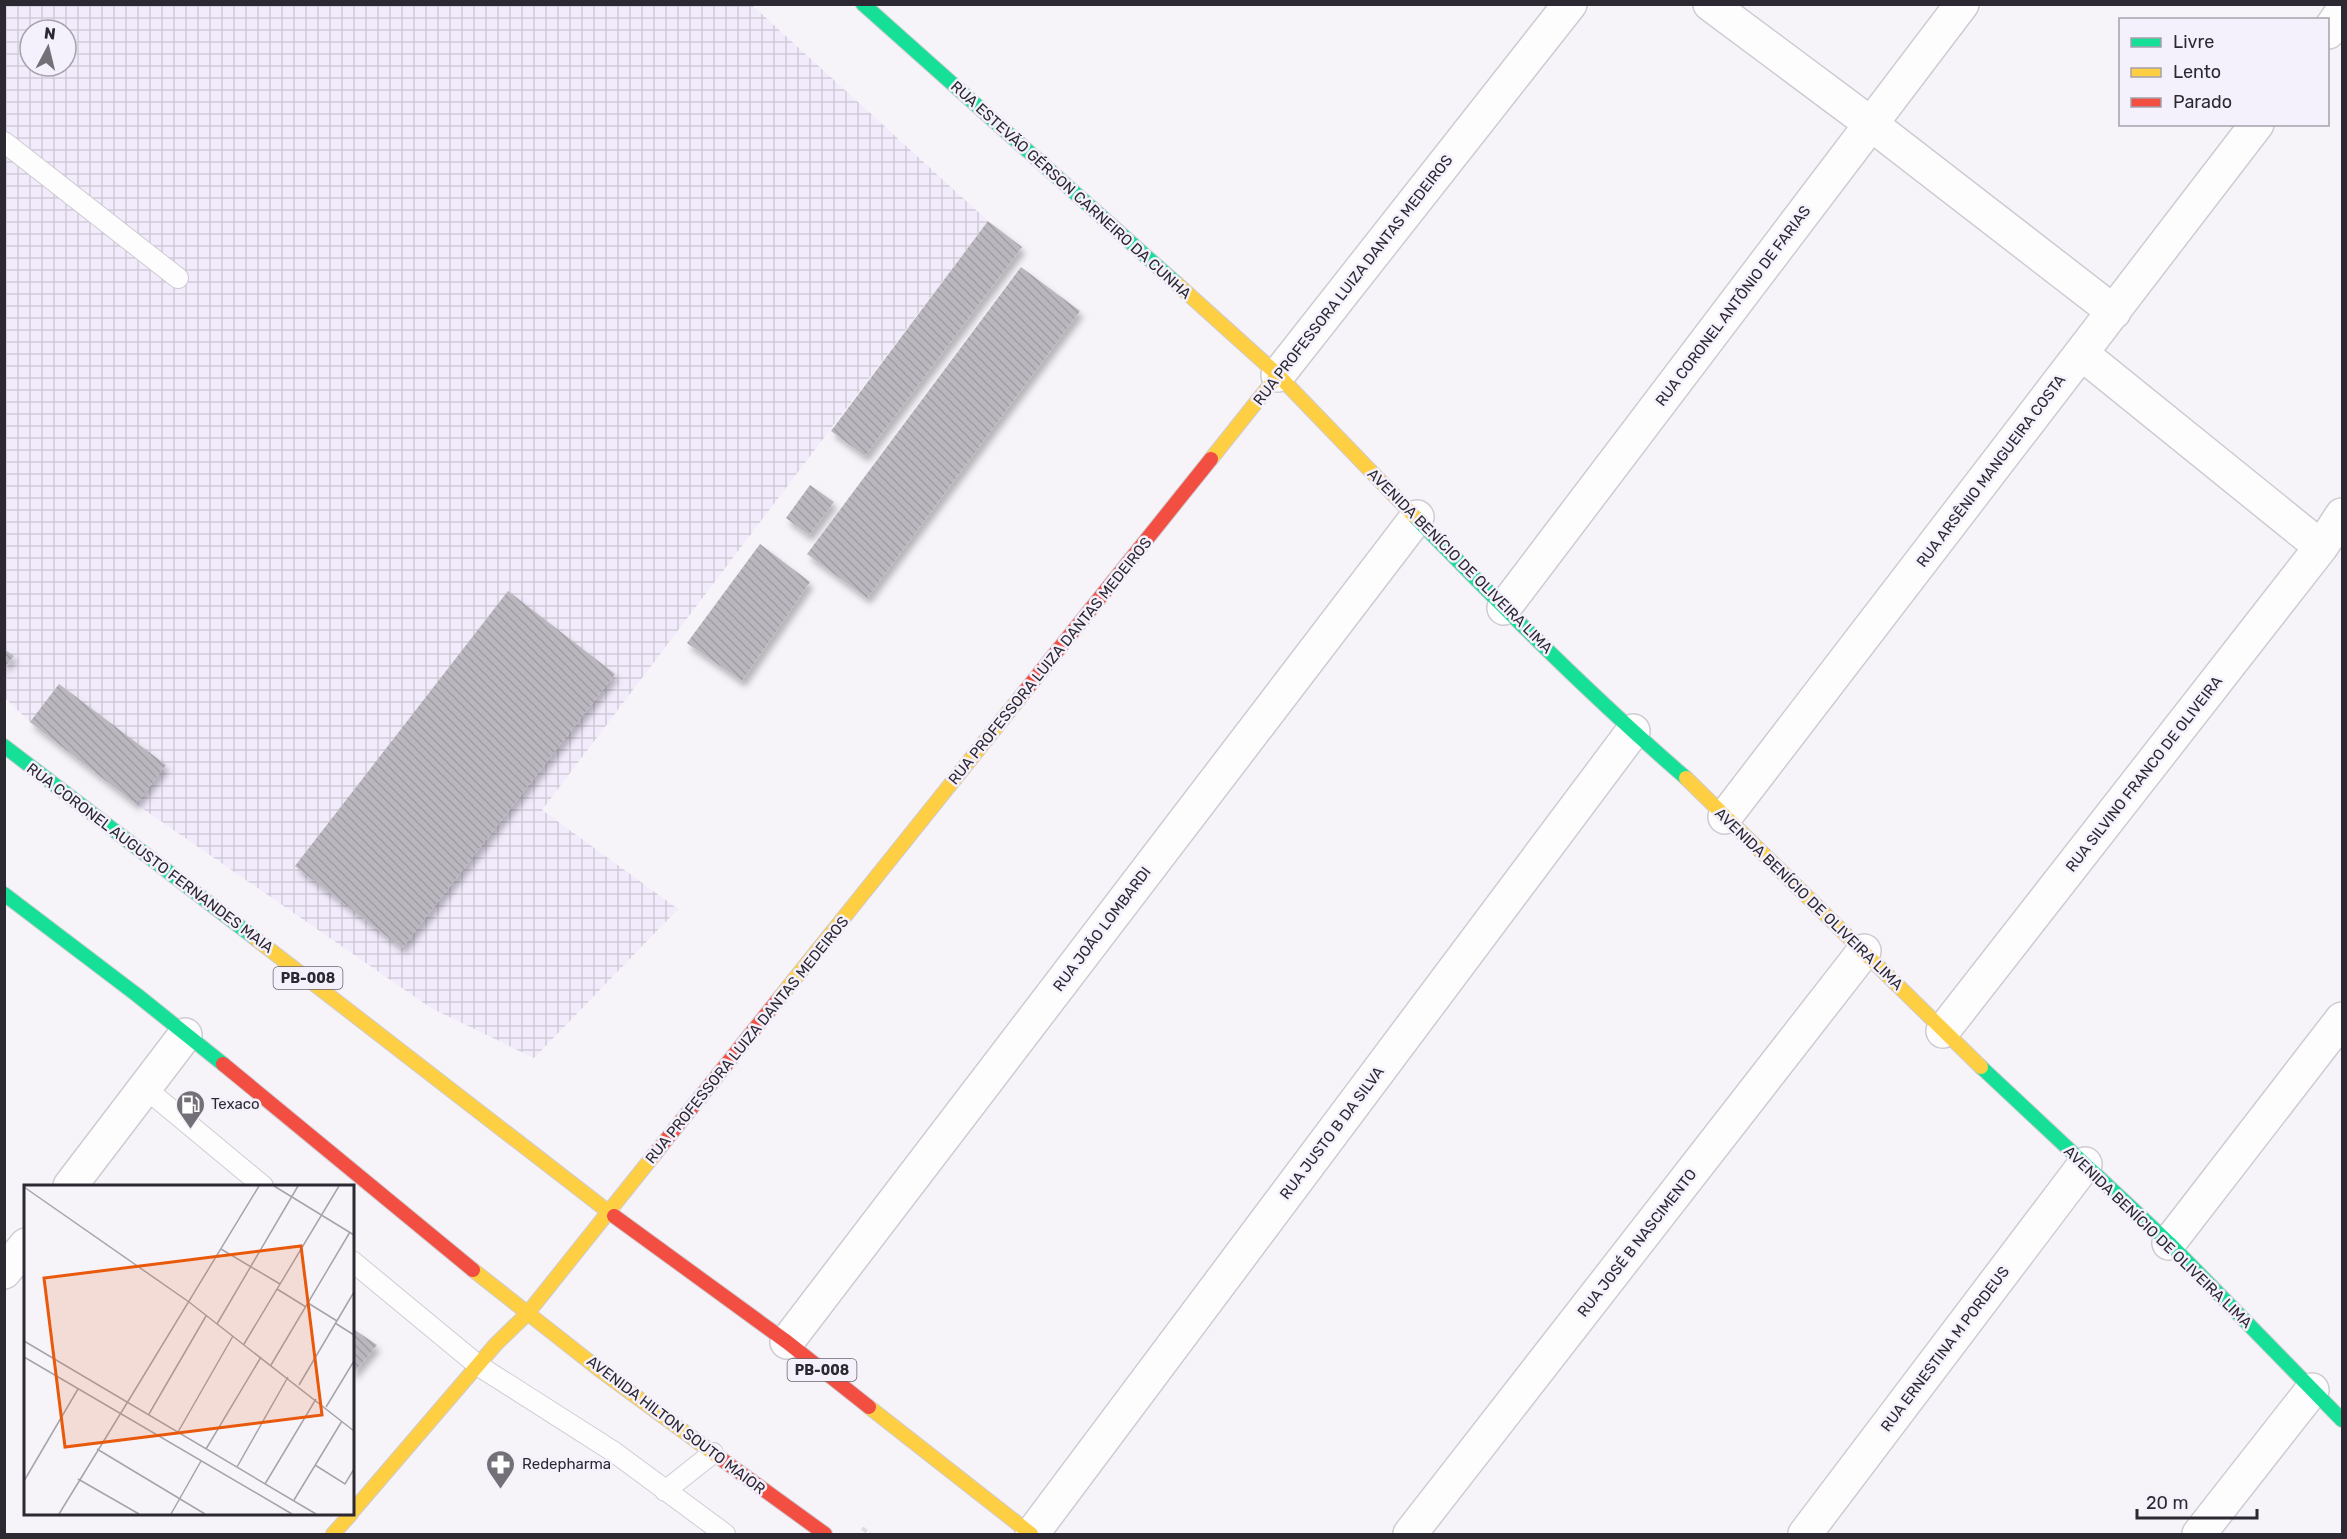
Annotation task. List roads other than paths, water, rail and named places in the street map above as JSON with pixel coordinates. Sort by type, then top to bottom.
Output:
[{"type":"street","name":"RUA ESTEVÃO GÉRSON CARNEIRO DA CUNHA","points":[[864,4],[1278,375]]},
{"type":"street","name":"RUA PROFESSORA LUIZA DANTAS MEDEIROS","points":[[354,1511],[496,1344],[527,1314],[1278,375],[1570,4]]},
{"type":"street","points":[[1710,4],[1871,124],[2114,312]]},
{"type":"street","name":"RUA CORONEL ANTÔNIO DE FARIAS","points":[[1504,608],[1962,4]]},
{"type":"street","points":[[2329,31],[2343,12]]},
{"type":"street","name":"RUA ARSÊNIO MANGUEIRA COSTA","points":[[1725,818],[2255,126]]},
{"type":"street","points":[[2081,353],[2320,547]]},
{"type":"street","name":"AVENIDA BENÍCIO DE OLIVEIRA LIMA","points":[[1278,375],[1504,608],[1632,731],[1689,781],[1943,1031],[2169,1243],[2343,1420]]},
{"type":"street","name":"RUA SILVINO FRANCO DE OLIVEIRA","points":[[1943,1031],[2343,515]]},
{"type":"street","name":"RUA JOÃO LOMBARDI","points":[[787,1342],[1417,517]]},
{"type":"street","name":"RUA JUSTO B DA SILVA","points":[[1031,1534],[1632,731]]},
{"type":"street","name":"RUA CORONEL AUGUSTO FERNANDES MAIA","points":[[4,746],[509,1132],[609,1212]]},
{"type":"street","points":[[4,894],[52,928],[527,1314]]},
{"type":"street","name":"RUA JOSÉ B NASCIMENTO","points":[[1410,1534],[1864,951]]},
{"type":"street","points":[[2169,1243],[2343,1019]]},
{"type":"street","points":[[71,1185],[185,1035]]},
{"type":"street","name":"RUA ERNESTINA M PORDEUS","points":[[1805,1534],[2085,1164]]},
{"type":"street","name":"PB-008","points":[[609,1212],[787,1342],[1031,1534]]},
{"type":"street","points":[[4,1272],[24,1247]]},
{"type":"street","name":"AVENIDA HILTON SOUTO MAIOR","points":[[527,1314],[825,1534]]},
{"type":"street","points":[[2199,1534],[2312,1390]]},
{"type":"street","name":"RUA PROFESSORA LUIZA DANTAS MEDEIROS","points":[[333,1534],[350,1515]]},
{"type":"lane","points":[[4,142],[178,278]]},
{"type":"lane","points":[[145,1088],[262,1185]]},
{"type":"lane","points":[[354,1263],[478,1366],[614,1452],[724,1534]]},
{"type":"lane","points":[[665,1491],[713,1453]]},
{"type":"place","name":"Texaco","points":[[190,1130]]},
{"type":"place","name":"Redepharma","points":[[501,1490]]}]
